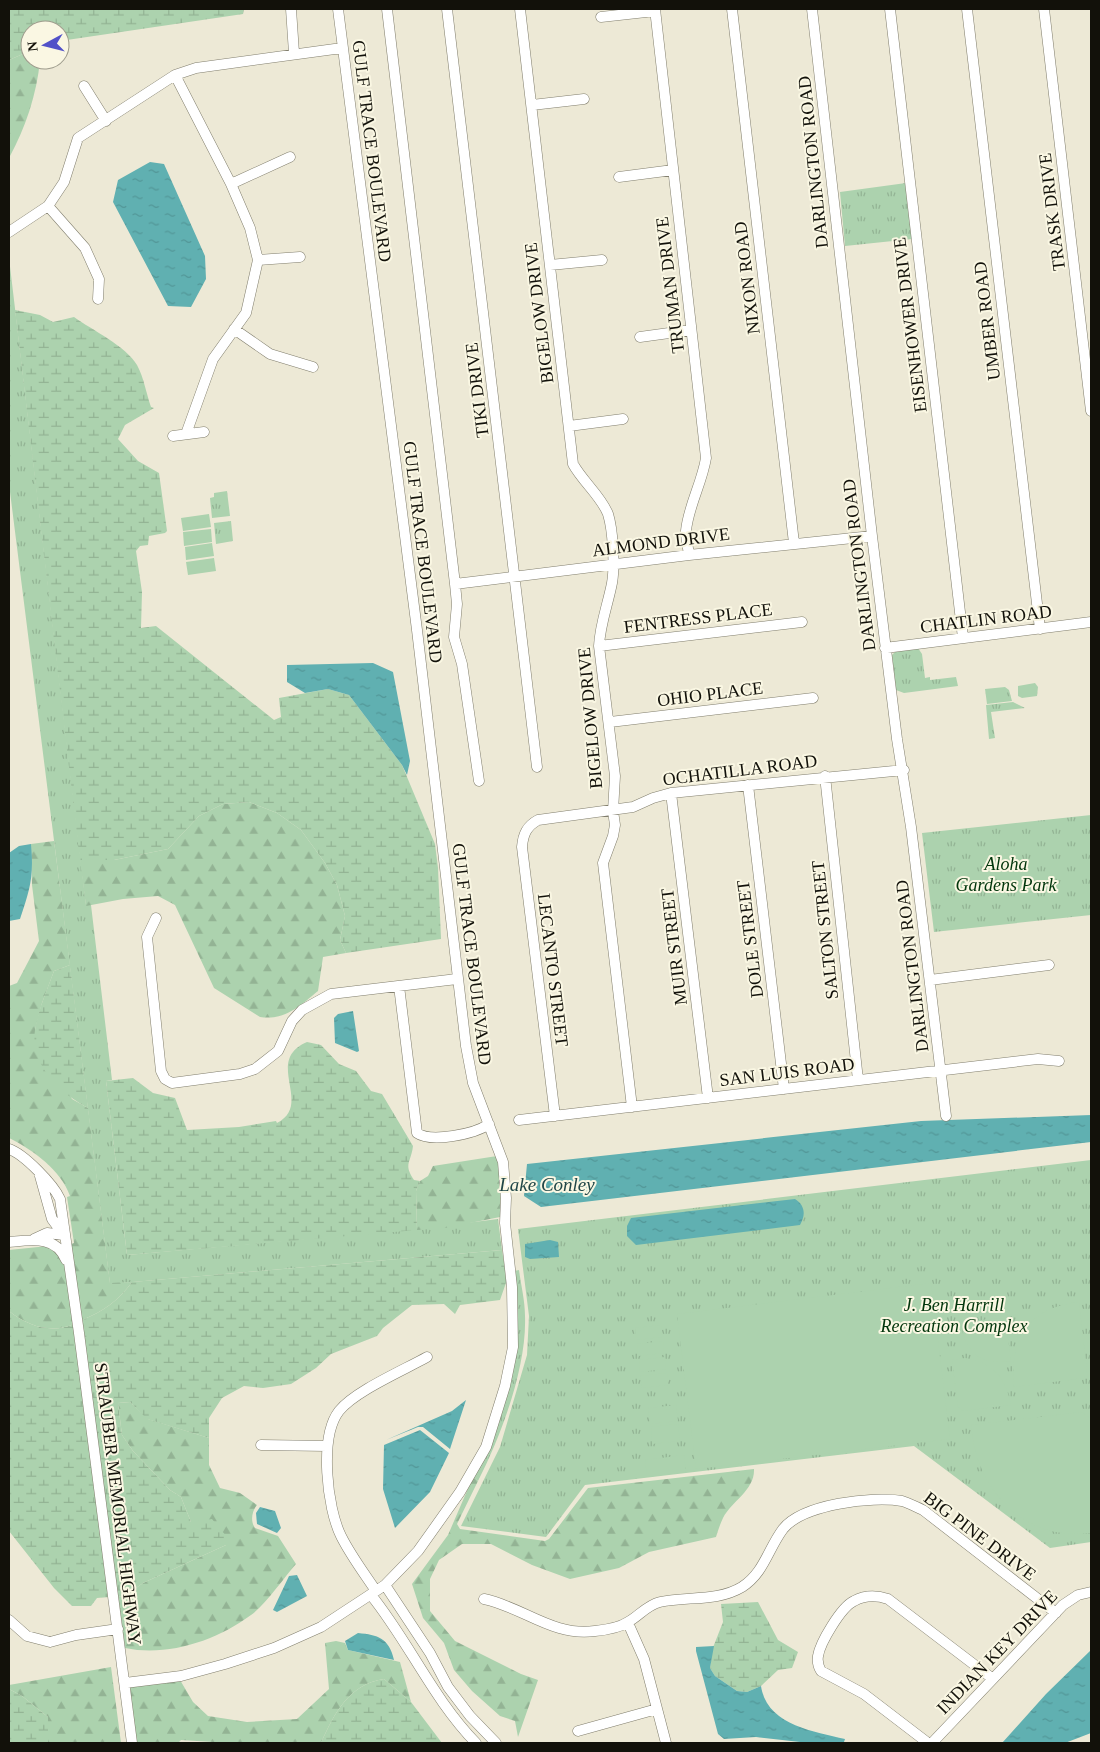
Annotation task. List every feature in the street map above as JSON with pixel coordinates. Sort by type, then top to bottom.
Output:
[{"type":"street","points":[[291,9],[294,53]]},
{"type":"street","name":"GULF TRACE BOULEVARD","points":[[125,1683],[181,1676],[274,1648],[321,1627],[377,1590],[418,1551],[460,1492],[486,1447],[505,1386],[513,1347],[512,1287],[505,1223],[506,1198],[503,1162],[479,1100],[469,1065],[457,979],[417,630],[338,9]]},
{"type":"street","points":[[387,9],[455,584],[457,604],[454,637],[462,664],[479,782]]},
{"type":"street","name":"TIKI DRIVE","points":[[447,9],[537,767]]},
{"type":"street","name":"BIGELOW DRIVE","points":[[520,9],[573,464],[581,479],[602,504],[608,515],[613,564],[612,582],[600,629],[598,646],[610,722],[615,776],[613,811],[615,825],[603,863],[603,874],[632,1106]]},
{"type":"street","name":"NIXON ROAD","points":[[732,9],[794,543]]},
{"type":"street","name":"DARLINGTON ROAD","points":[[812,9],[872,536],[897,739],[904,770],[946,1116]]},
{"type":"street","name":"EISENHOWER DRIVE","points":[[890,9],[963,638]]},
{"type":"street","name":"UMBER ROAD","points":[[967,9],[1040,628]]},
{"type":"street","name":"TRASK DRIVE","points":[[1044,9],[1091,411]]},
{"type":"street","points":[[601,17],[655,10]]},
{"type":"street","name":"TRUMAN DRIVE","points":[[655,10],[706,458],[703,479],[686,532],[689,555]]},
{"type":"street","points":[[9,232],[48,206],[64,182],[78,138],[175,75],[196,68],[294,53],[342,48]]},
{"type":"street","points":[[175,75],[231,184],[250,228],[258,260],[246,313],[213,359],[186,434]]},
{"type":"street","points":[[84,86],[106,121]]},
{"type":"street","points":[[532,105],[584,99]]},
{"type":"street","points":[[231,184],[290,157]]},
{"type":"street","points":[[619,178],[673,170]]},
{"type":"street","points":[[48,206],[85,248],[99,279],[98,299]]},
{"type":"street","points":[[258,260],[300,257]]},
{"type":"street","points":[[550,266],[602,260]]},
{"type":"street","points":[[234,329],[270,354],[313,368]]},
{"type":"street","points":[[640,337],[692,330]]},
{"type":"street","points":[[569,426],[623,419]]},
{"type":"street","points":[[173,436],[204,432]]},
{"type":"street","name":"ALMOND DRIVE","points":[[455,584],[689,555],[872,536]]},
{"type":"street","name":"FENTRESS PLACE","points":[[598,646],[802,622]]},
{"type":"street","name":"CHATLIN ROAD","points":[[886,648],[1091,622]]},
{"type":"street","name":"OHIO PLACE","points":[[610,722],[813,698]]},
{"type":"street","name":"OCHATILLA ROAD","points":[[527,829],[538,820],[633,808],[653,798],[672,793],[825,776],[862,775],[904,770]]},
{"type":"street","name":"SALTON STREET","points":[[825,776],[858,1080]]},
{"type":"street","name":"DOLE STREET","points":[[748,785],[784,1089]]},
{"type":"street","name":"MUIR STREET","points":[[672,793],[708,1098]]},
{"type":"street","name":"LECANTO STREET","points":[[527,829],[522,847],[555,1116]]},
{"type":"street","points":[[156,918],[147,938],[161,1071],[165,1079],[172,1083],[240,1074],[255,1068],[278,1051],[292,1021],[302,1010],[330,994],[457,979]]},
{"type":"street","points":[[930,980],[1049,965]]},
{"type":"street","points":[[399,986],[417,1133],[428,1138],[474,1132],[489,1124]]},
{"type":"street","name":"SAN LUIS ROAD","points":[[519,1120],[1038,1059],[1059,1061]]},
{"type":"street","name":"STRAUBER MEMORIAL HIGHWAY","points":[[9,1149],[24,1157],[40,1176],[49,1182],[60,1199],[132,1743]]},
{"type":"street","points":[[40,1176],[52,1219],[64,1235]]},
{"type":"street","points":[[52,1219],[47,1233],[64,1235]]},
{"type":"street","name":"STRAUBER MEMORIAL HIGHWAY","points":[[34,1240],[47,1233]]},
{"type":"street","name":"STRAUBER MEMORIAL HIGHWAY","points":[[9,1242],[34,1240],[49,1242],[58,1248],[70,1268]]},
{"type":"street","points":[[427,1357],[355,1397],[339,1410],[330,1428],[327,1446],[332,1511],[340,1535],[377,1590],[430,1653],[448,1686],[470,1716],[496,1743]]},
{"type":"street","points":[[261,1445],[327,1446]]},
{"type":"street","name":"BIG PINE DRIVE","points":[[484,1599],[504,1603],[543,1624],[567,1631],[594,1632],[628,1623],[659,1602],[720,1595],[740,1588],[758,1574],[785,1528],[801,1514],[825,1506],[884,1500],[904,1502],[922,1510],[1056,1613]]},
{"type":"street","points":[[377,1590],[396,1627],[444,1706],[476,1743]]},
{"type":"street","name":"INDIAN KEY DRIVE","points":[[930,1743],[1070,1599],[1091,1592]]},
{"type":"street","points":[[930,1743],[864,1694],[821,1671],[818,1665],[818,1653],[842,1610],[848,1604],[872,1596],[888,1599],[993,1679]]},
{"type":"street","points":[[9,1620],[27,1636],[50,1642],[76,1635],[118,1629]]},
{"type":"street","points":[[628,1623],[644,1659],[666,1743]]},
{"type":"street","points":[[578,1730],[657,1709]]},
{"type":"green space","points":[[9,9],[244,9],[243,14],[70,40],[70,20],[20,20],[20,55],[9,60]]},
{"type":"green space","points":[[20,55],[20,70],[38,70],[33,98],[25,123],[9,158],[9,60]]},
{"type":"green space","points":[[906,183],[912,239],[845,246],[840,192]]},
{"type":"green space","points":[[9,258],[86,905],[91,905],[112,1080],[106,1081],[127,1255],[417,1229],[498,1219],[502,1250],[110,1284],[9,484]]},
{"type":"green space","points":[[15,310],[40,315],[53,322],[74,317],[125,351],[137,365],[141,375],[151,407],[154,408],[125,425],[118,439],[138,461],[159,473],[167,531],[149,536],[148,545],[140,546],[136,551],[142,592],[141,628],[156,626],[274,720],[281,717],[279,698],[328,689],[349,695],[402,765],[435,844],[441,939],[346,953],[340,940],[345,916],[337,885],[325,863],[301,830],[277,813],[249,802],[223,804],[199,816],[168,849],[114,860],[80,860]]},
{"type":"green space","points":[[227,491],[230,516],[212,518],[210,498],[214,497],[214,493]]},
{"type":"green space","points":[[209,514],[211,527],[183,531],[181,518]]},
{"type":"green space","points":[[231,521],[233,541],[216,544],[214,523]]},
{"type":"green space","points":[[211,529],[212,542],[184,546],[183,532]]},
{"type":"green space","points":[[212,543],[214,556],[186,560],[185,547]]},
{"type":"green space","points":[[214,558],[216,571],[188,575],[186,562]]},
{"type":"green space","points":[[918,648],[922,654],[925,678],[930,677],[930,680],[956,677],[958,686],[904,693],[896,690],[892,655],[896,651]]},
{"type":"green space","points":[[1035,683],[1038,687],[1037,696],[1022,698],[1018,696],[1018,686]]},
{"type":"green space","points":[[1005,687],[1009,690],[1012,701],[987,704],[985,689]]},
{"type":"green space","points":[[1013,702],[1025,708],[991,712],[995,738],[989,739],[986,705]]},
{"type":"green space","points":[[249,802],[277,813],[301,830],[325,863],[337,885],[345,916],[340,940],[346,953],[323,957],[318,991],[292,1011],[269,1018],[260,1017],[214,988],[175,905],[158,896],[123,899],[86,906],[80,860],[114,860],[168,849],[199,816],[223,804]]},
{"type":"green space","name":"Aloha Gardens Park","points":[[1091,815],[1091,915],[934,932],[922,833]]},
{"type":"green space","points":[[54,841],[70,965],[54,971],[42,1003],[35,1030],[72,1099],[88,1108],[110,1283],[132,1282],[110,1305],[82,1320],[71,1244],[74,1243],[67,1197],[70,1196],[53,1169],[27,1148],[9,1138],[9,986],[17,983],[39,941],[32,885],[31,844]]},
{"type":"green space","points":[[70,965],[88,1108],[67,1094],[49,1076],[37,1055],[35,1043],[38,1015],[54,971]]},
{"type":"green space","points":[[307,1042],[321,1045],[339,1064],[356,1071],[371,1091],[382,1094],[413,1146],[408,1167],[414,1180],[420,1181],[416,1191],[417,1230],[127,1255],[106,1081],[133,1078],[153,1093],[175,1098],[187,1130],[239,1127],[276,1121],[277,1123],[287,1115],[291,1105],[289,1060],[295,1050]]},
{"type":"green space","points":[[497,1156],[501,1182],[500,1217],[445,1228],[417,1230],[416,1191],[420,1181],[428,1176],[433,1166]]},
{"type":"green space","name":"J. Ben Harrill Recreation Complex","points":[[1091,1160],[1091,1542],[1050,1548],[914,1446],[585,1485],[546,1537],[461,1526],[500,1447],[527,1355],[529,1316],[518,1229]]},
{"type":"green space","points":[[48,1246],[56,1252],[66,1269],[74,1324],[66,1327],[40,1327],[24,1321],[9,1311],[9,1250]]},
{"type":"green space","points":[[502,1250],[507,1280],[500,1300],[460,1305],[455,1314],[444,1304],[412,1305],[383,1328],[377,1336],[331,1354],[316,1368],[291,1384],[263,1388],[244,1386],[222,1398],[209,1418],[209,1438],[147,1419],[130,1402],[118,1403],[122,1435],[133,1451],[170,1490],[181,1497],[191,1522],[212,1519],[227,1537],[226,1545],[143,1583],[125,1596],[118,1597],[82,1320],[110,1305],[132,1282]]},
{"type":"green space","points":[[519,1270],[525,1310],[522,1357],[504,1422],[478,1481],[473,1477],[509,1387],[518,1346],[514,1271]]},
{"type":"green space","points":[[931,1283],[950,1439],[696,1469],[677,1314]]},
{"type":"green space","points":[[1079,1302],[1087,1371],[1084,1378],[1014,1387],[1013,1370],[1015,1354],[1019,1340],[1026,1328],[1035,1318],[1047,1311],[1062,1305]]},
{"type":"green space","points":[[9,1311],[24,1321],[40,1327],[57,1328],[74,1324],[109,1597],[97,1598],[91,1606],[72,1606],[54,1588],[9,1531]]},
{"type":"green space","points":[[1001,1318],[1006,1322],[1011,1361],[1000,1362],[983,1359],[970,1349],[961,1322]]},
{"type":"green space","points":[[661,1325],[662,1337],[636,1340],[635,1328]]},
{"type":"green space","points":[[663,1341],[664,1353],[638,1356],[637,1344]]},
{"type":"green space","points":[[665,1357],[666,1369],[640,1372],[639,1360]]},
{"type":"green space","points":[[965,1358],[983,1363],[997,1373],[1006,1387],[1011,1405],[963,1411],[958,1407],[952,1360]]},
{"type":"green space","points":[[667,1373],[668,1385],[642,1388],[640,1376]]},
{"type":"green space","points":[[130,1402],[148,1419],[209,1438],[209,1465],[220,1488],[240,1493],[257,1505],[252,1516],[255,1528],[278,1536],[296,1564],[251,1615],[222,1632],[191,1645],[157,1650],[125,1648],[118,1597],[125,1596],[143,1583],[226,1545],[191,1522],[181,1497],[170,1490],[133,1451],[122,1435],[118,1403]]},
{"type":"green space","points":[[676,1405],[678,1421],[650,1424],[648,1408]]},
{"type":"green space","points":[[1082,1412],[1091,1419],[1091,1533],[1067,1534],[1044,1529],[1024,1520],[1007,1506],[993,1490],[982,1470],[975,1448],[971,1425]]},
{"type":"green space","points":[[678,1424],[680,1441],[652,1444],[651,1427]]},
{"type":"green space","points":[[684,1455],[686,1472],[647,1477],[645,1460]]},
{"type":"green space","points":[[754,1469],[751,1483],[727,1512],[716,1537],[649,1552],[619,1568],[570,1579],[532,1565],[491,1544],[462,1544],[439,1560],[430,1579],[430,1611],[455,1641],[521,1674],[538,1680],[518,1737],[515,1721],[500,1716],[472,1691],[454,1670],[444,1643],[423,1618],[412,1584],[448,1535],[473,1477],[478,1481],[457,1524],[460,1529],[545,1541],[549,1539],[588,1488]]},
{"type":"green space","points":[[758,1602],[778,1640],[798,1652],[792,1668],[778,1670],[761,1686],[747,1692],[737,1691],[715,1676],[710,1668],[712,1650],[723,1622],[721,1604]]},
{"type":"green space","points":[[336,1641],[345,1643],[348,1650],[400,1662],[411,1702],[384,1679],[361,1687],[337,1711],[321,1743],[229,1743],[181,1740],[178,1743],[136,1743],[130,1686],[180,1680],[193,1702],[208,1716],[247,1722],[297,1719],[329,1689],[325,1643]]},
{"type":"green space","points":[[111,1667],[121,1743],[48,1743],[48,1717],[22,1696],[9,1689],[9,1685]]},
{"type":"green space","points":[[384,1679],[411,1702],[442,1743],[321,1743],[331,1721],[344,1702],[361,1687]]},
{"type":"green space","points":[[9,1689],[22,1696],[48,1717],[48,1743],[9,1743]]},
{"type":"water","points":[[150,162],[164,164],[205,256],[206,279],[191,307],[168,306],[113,202],[118,180]]},
{"type":"water","points":[[373,663],[393,672],[410,761],[407,775],[402,765],[349,695],[328,689],[305,693],[287,682],[287,665]]},
{"type":"water","points":[[31,844],[31,874],[26,899],[20,919],[9,921],[9,853],[19,846]]},
{"type":"water","points":[[353,1011],[359,1051],[357,1052],[335,1043],[334,1018],[338,1014]]},
{"type":"water","name":"Lake Conley","points":[[1091,1115],[1091,1142],[541,1207],[524,1196],[527,1164],[921,1121]]},
{"type":"water","points":[[795,1199],[804,1210],[800,1225],[636,1245],[627,1236],[627,1226],[631,1218]]},
{"type":"water","points":[[550,1240],[558,1242],[559,1257],[530,1259],[525,1257],[525,1244]]},
{"type":"water","points":[[466,1400],[450,1449],[423,1427],[418,1427],[386,1440],[452,1411]]},
{"type":"water","points":[[420,1430],[449,1453],[430,1492],[395,1528],[383,1489],[384,1445]]},
{"type":"water","points":[[260,1507],[275,1511],[281,1528],[277,1533],[257,1524],[256,1513]]},
{"type":"water","points":[[297,1575],[307,1596],[277,1612],[273,1610],[289,1576]]},
{"type":"water","points":[[358,1633],[371,1635],[386,1642],[394,1660],[348,1650],[345,1641]]},
{"type":"water","points":[[714,1646],[710,1668],[715,1676],[737,1691],[747,1692],[761,1686],[765,1699],[772,1710],[782,1718],[806,1729],[845,1739],[844,1742],[809,1743],[756,1737],[724,1739],[718,1734],[696,1651],[696,1647]]},
{"type":"water","points":[[1091,1650],[1091,1733],[1065,1743],[1002,1743],[1046,1694]]}]
